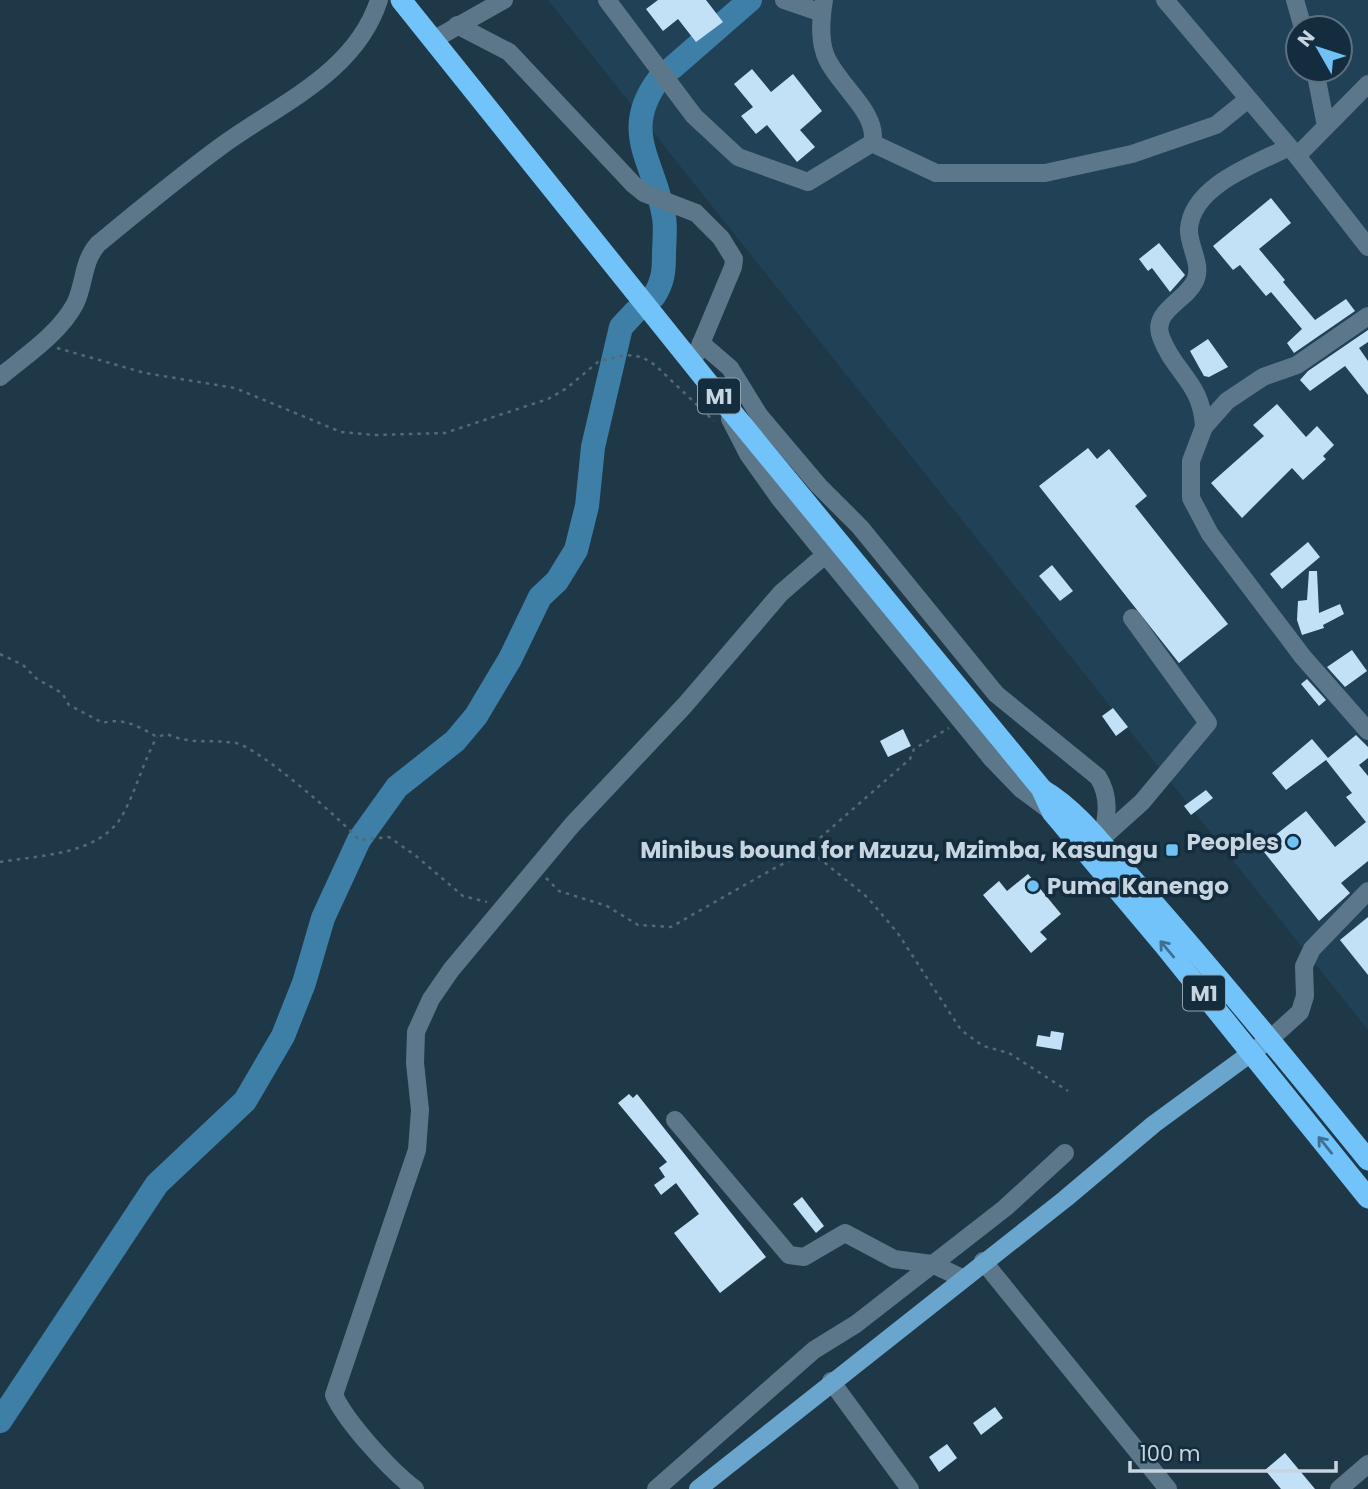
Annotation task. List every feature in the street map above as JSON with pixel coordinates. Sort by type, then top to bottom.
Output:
[{"type":"highway","name":"M1","points":[[401,0],[717,394],[1041,788],[1052,812],[1368,1198]]},
{"type":"highway","name":"M1","points":[[1041,788],[1061,801],[1102,841],[1270,1039],[1368,1160]]},
{"type":"main road","points":[[698,1489],[1154,1124],[1270,1039]]},
{"type":"street","points":[[0,377],[41,343],[72,309],[90,253],[98,244],[218,149],[317,83],[368,28],[379,0]]},
{"type":"street","points":[[433,40],[504,0]]},
{"type":"street","points":[[607,0],[694,116],[738,157],[808,182],[872,143]]},
{"type":"street","points":[[784,0],[823,6],[821,40],[825,55],[841,82],[870,118],[874,126],[872,143]]},
{"type":"street","points":[[1165,0],[1247,100],[1293,151],[1368,247]]},
{"type":"street","points":[[457,25],[509,52],[633,184],[644,193],[696,213],[730,250],[733,267],[692,363]]},
{"type":"street","points":[[1318,84],[1326,125]]},
{"type":"street","points":[[1204,427],[1199,396],[1161,338],[1159,327],[1164,314],[1196,280],[1198,269],[1189,229],[1196,210],[1210,191],[1293,151],[1326,125],[1368,84]]},
{"type":"street","points":[[872,143],[936,173],[1045,173],[1132,154],[1216,125],[1247,100]]},
{"type":"street","points":[[1368,316],[1297,365],[1263,377],[1227,401],[1204,427],[1191,461],[1191,498],[1210,534],[1303,657],[1368,731]]},
{"type":"street","points":[[701,343],[730,368],[759,415],[819,486],[860,527],[996,694],[1098,777],[1106,790],[1108,803],[1102,841]]},
{"type":"street","points":[[717,394],[748,454],[825,555],[962,722],[1021,789],[1052,812]]},
{"type":"street","points":[[415,1489],[399,1476],[334,1395],[417,1150],[419,1110],[415,1063],[416,1032],[431,999],[451,970],[572,825],[685,705],[765,610],[825,555]]},
{"type":"street","points":[[1102,841],[1142,802],[1208,723],[1132,618]]},
{"type":"street","points":[[1270,1039],[1300,1012],[1305,996],[1304,966],[1312,949],[1368,891]]},
{"type":"street","points":[[675,1120],[789,1255],[804,1257],[845,1233],[894,1259],[932,1264],[962,1278]]},
{"type":"street","points":[[656,1489],[814,1350],[856,1324],[1005,1208],[1065,1153]]},
{"type":"street","points":[[983,1261],[1168,1489]]},
{"type":"street","points":[[831,1381],[910,1489]]},
{"type":"street","points":[[1339,1489],[1368,1464]]},
{"type":"path","points":[[41,343],[145,373],[235,388],[341,432],[374,435],[445,433],[458,429],[548,399],[567,388],[599,361],[627,355],[642,358],[676,381],[722,429]]},
{"type":"path","points":[[0,654],[23,665],[37,680],[62,693],[69,705],[103,723],[112,720],[132,723],[157,737]]},
{"type":"path","points":[[814,854],[821,838],[910,759],[914,749],[962,722]]},
{"type":"path","points":[[0,862],[77,849],[111,831],[123,814],[142,763],[157,737],[167,734],[184,742],[238,744],[319,800],[359,840],[389,837],[463,896],[503,910]]},
{"type":"path","points":[[536,869],[559,891],[607,906],[638,925],[671,927],[806,852],[814,854],[867,897],[897,932],[961,1030],[983,1046],[1009,1053],[1068,1091]]},
{"type":"shaded area","points":[[548,0],[1368,0],[1368,1030]]},
{"type":"building","points":[[658,0],[706,0],[723,22],[696,42],[678,19],[663,31],[646,9]]},
{"type":"building","points":[[752,69],[771,92],[793,74],[822,111],[800,130],[815,147],[797,162],[767,125],[756,134],[741,116],[753,107],[734,84]]},
{"type":"building","points":[[1271,198],[1291,223],[1259,249],[1285,280],[1283,282],[1315,320],[1346,299],[1355,311],[1294,353],[1287,343],[1302,329],[1271,292],[1266,296],[1240,265],[1233,270],[1213,246]]},
{"type":"building","points":[[1159,243],[1185,275],[1170,292],[1152,268],[1148,271],[1139,259]]},
{"type":"building","points":[[1368,330],[1368,342],[1359,348],[1368,361],[1368,395],[1345,366],[1310,391],[1300,380],[1308,371]]},
{"type":"building","points":[[1208,339],[1228,367],[1209,377],[1204,376],[1190,351]]},
{"type":"building","points":[[1277,404],[1306,437],[1317,426],[1334,445],[1323,456],[1326,459],[1303,480],[1292,468],[1242,518],[1211,483],[1264,436],[1253,425]]},
{"type":"building","points":[[1088,448],[1097,459],[1109,449],[1147,496],[1135,506],[1228,624],[1179,663],[1039,486]]},
{"type":"building","points":[[1308,542],[1320,557],[1282,589],[1270,574]]},
{"type":"building","points":[[1052,565],[1073,591],[1060,601],[1039,576]]},
{"type":"building","points":[[1309,571],[1317,571],[1319,613],[1340,604],[1344,614],[1323,625],[1324,628],[1302,635],[1297,620],[1298,601],[1307,600]]},
{"type":"building","points":[[1352,650],[1367,671],[1345,687],[1327,667]]},
{"type":"building","points":[[1307,679],[1326,700],[1319,706],[1301,684]]},
{"type":"building","points":[[1113,708],[1128,727],[1116,736],[1102,716]]},
{"type":"building","points":[[903,729],[911,746],[888,757],[880,741]]},
{"type":"building","points":[[1356,735],[1368,747],[1368,758],[1359,765],[1368,776],[1368,861],[1341,883],[1350,893],[1319,921],[1260,847],[1306,811],[1335,847],[1366,822],[1346,797],[1352,793],[1326,760],[1286,790],[1272,773],[1312,739],[1328,758]]},
{"type":"building","points":[[1206,790],[1213,798],[1191,815],[1184,806]]},
{"type":"building","points":[[1028,874],[1061,914],[1040,932],[1047,939],[1031,953],[983,895],[999,881],[1007,891]]},
{"type":"building","points":[[1368,917],[1368,975],[1340,940]]},
{"type":"building","points":[[1051,1031],[1064,1033],[1061,1050],[1036,1046],[1038,1035],[1050,1037]]},
{"type":"building","points":[[629,1094],[633,1098],[637,1094],[766,1257],[720,1293],[674,1233],[699,1214],[676,1183],[661,1195],[654,1185],[665,1177],[659,1168],[667,1162],[618,1103]]},
{"type":"building","points":[[802,1197],[824,1226],[816,1233],[793,1204]]},
{"type":"building","points":[[995,1407],[1003,1418],[981,1435],[973,1423]]},
{"type":"building","points":[[947,1444],[957,1458],[939,1472],[929,1457]]},
{"type":"building","points":[[1285,1453],[1315,1489],[1281,1489],[1265,1470]]},
{"type":"waterway","points":[[672,68],[750,0]]},
{"type":"waterway","points":[[654,296],[663,271],[665,222],[660,197],[643,147],[641,131],[647,98],[659,79]]},
{"type":"waterway","points":[[0,1421],[157,1184],[245,1101],[283,1036],[304,983],[323,918],[359,840],[397,787],[455,741],[476,716],[510,659],[540,597],[557,581],[576,550],[587,506],[593,447],[621,327],[635,312]]},
{"type":"place","name":"Peoples","points":[[1293,842]]},
{"type":"place","name":"Minibus bound for Mzuzu, Mzimba, Kasungu","points":[[1172,850]]},
{"type":"place","name":"Puma Kanengo","points":[[1033,886]]}]
